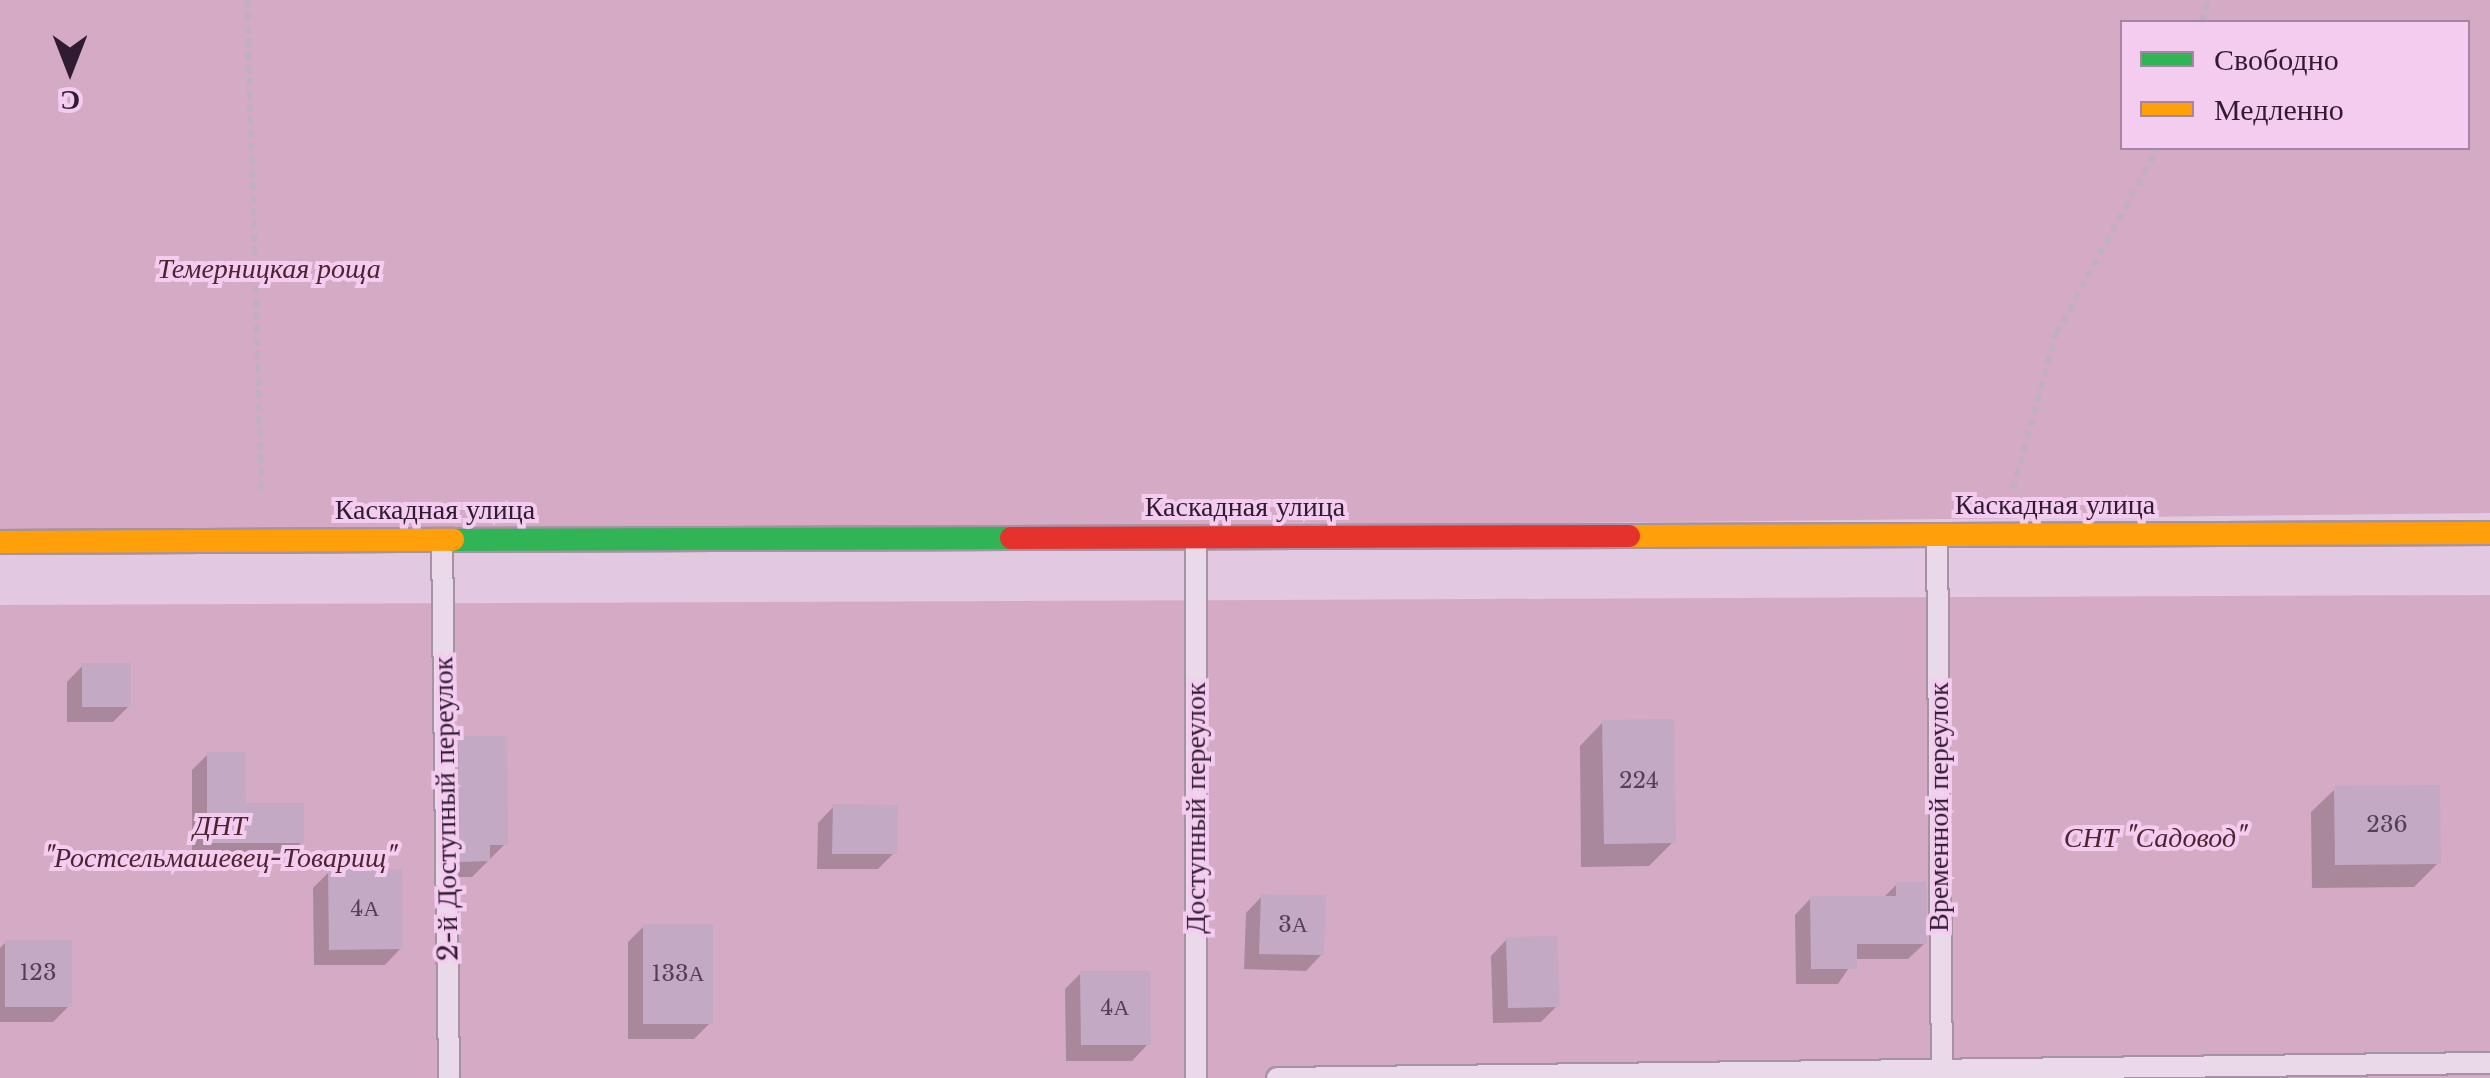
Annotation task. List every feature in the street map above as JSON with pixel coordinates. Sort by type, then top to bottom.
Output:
[{"type":"street","name":"Каскадная улица","points":[[0,542],[2490,533]]},
{"type":"lane","name":"Временной переулок","points":[[1937,535],[1941,1074]]},
{"type":"lane","name":"Доступный переулок","points":[[1196,537],[1196,1078]]},
{"type":"lane","name":"2-й Доступный переулок","points":[[442,540],[449,1078]]},
{"type":"lane","points":[[1278,1078],[1941,1074],[2490,1063]]},
{"type":"path","points":[[248,0],[263,540]]},
{"type":"path","points":[[2001,535],[2056,334],[2157,150]]},
{"type":"green space","name":"Темерницкая роща","points":[[0,0],[2490,0],[2490,513],[0,540]]},
{"type":"green space","name":"СНТ \"Садовод\"","points":[[2490,595],[2490,1078],[0,1078],[0,605]]},
{"type":"building","points":[[82,663],[131,663],[131,707],[82,707]]},
{"type":"building","points":[[1674,719],[1676,843],[1604,844],[1602,720]]},
{"type":"building","points":[[458,736],[507,736],[508,845],[490,845],[490,861],[460,862]]},
{"type":"building","points":[[207,752],[245,752],[246,803],[304,803],[304,843],[207,843]]},
{"type":"building","points":[[2440,785],[2441,864],[2335,865],[2334,786]]},
{"type":"building","points":[[833,804],[898,805],[897,854],[832,854]]},
{"type":"building","points":[[328,869],[402,869],[403,949],[329,950]]},
{"type":"building","points":[[1896,882],[1926,882],[1927,944],[1857,944],[1857,969],[1811,969],[1810,896],[1896,896]]},
{"type":"building","points":[[1261,894],[1326,895],[1324,955],[1259,954]]},
{"type":"building","points":[[643,924],[713,924],[713,1024],[643,1024]]},
{"type":"building","points":[[1557,936],[1560,1007],[1508,1008],[1506,937]]},
{"type":"building","points":[[5,940],[72,940],[72,1007],[5,1007]]},
{"type":"building","points":[[1080,971],[1150,971],[1151,1045],[1081,1045]]},
{"type":"traffic: fast","points":[[453,540],[1011,538]]},
{"type":"traffic: slow","points":[[1629,536],[2490,533]]},
{"type":"traffic: slow","points":[[0,542],[453,540]]},
{"type":"traffic: jam","points":[[1011,538],[1629,536]]},
{"type":"park label","name":"ДНТ \"Ростсельмашевец-Товарищ\"","points":[[220,842]]}]
